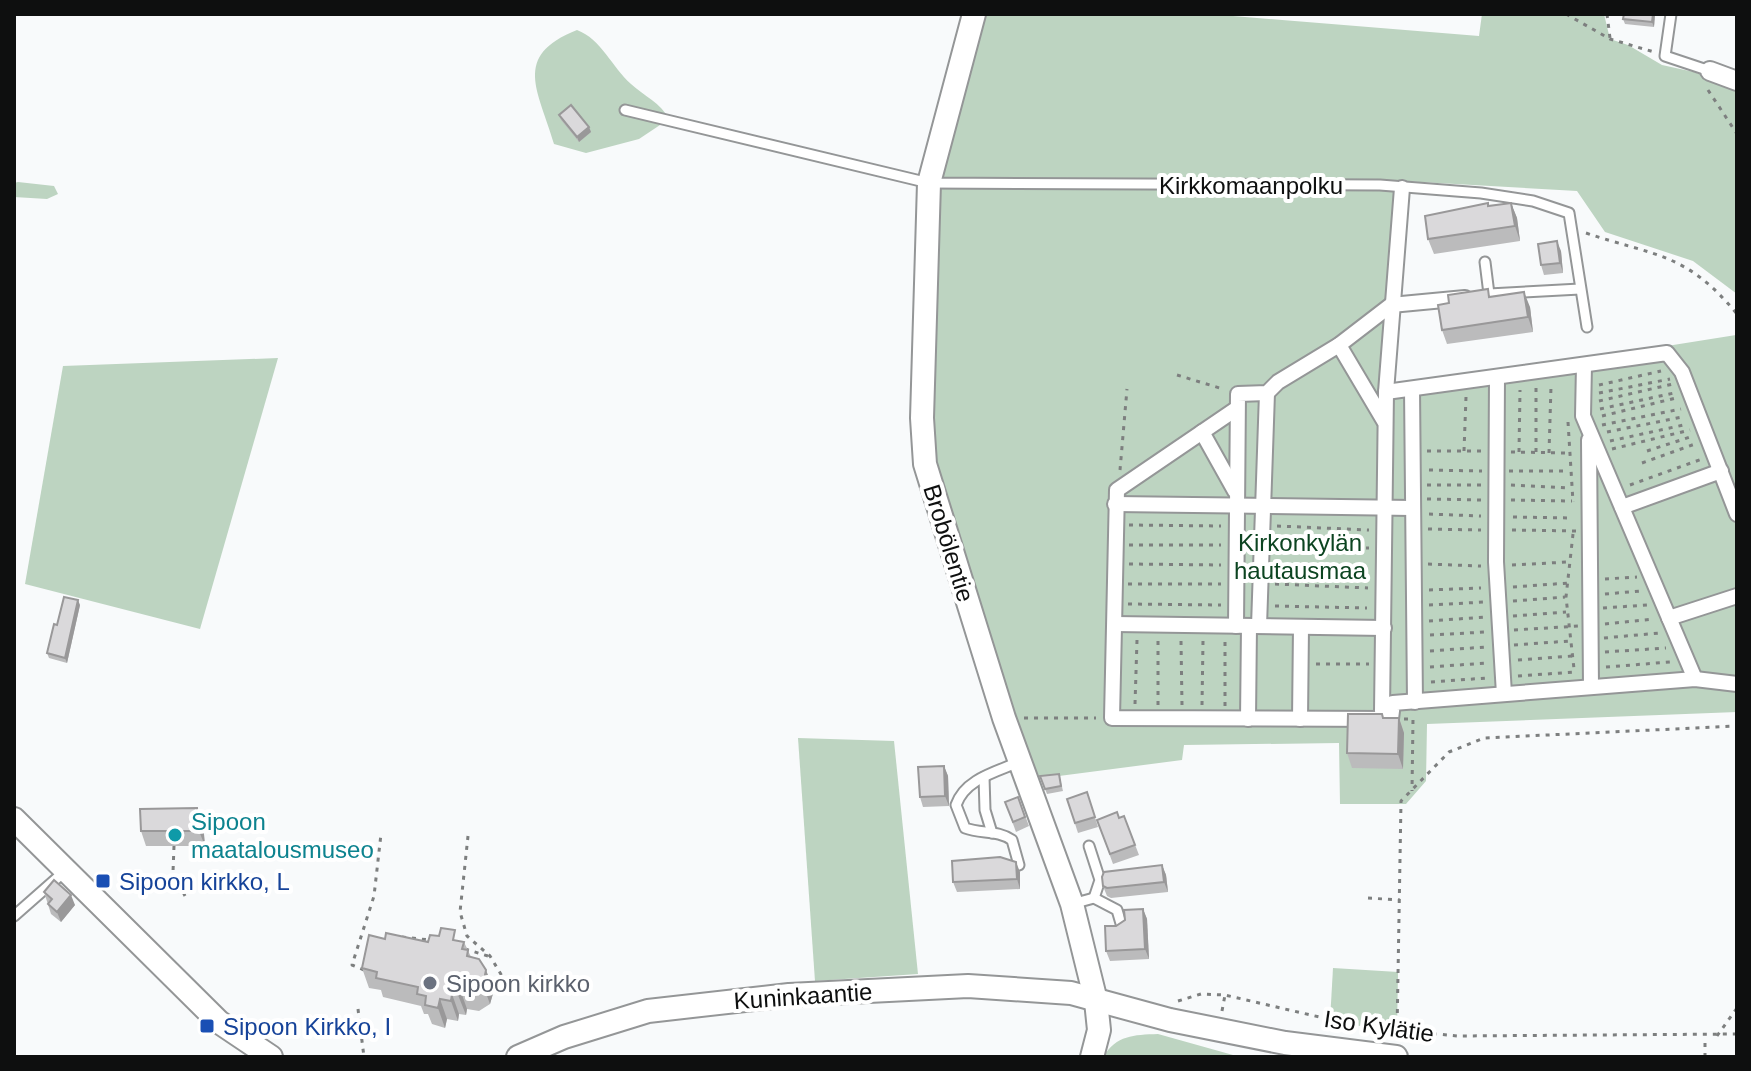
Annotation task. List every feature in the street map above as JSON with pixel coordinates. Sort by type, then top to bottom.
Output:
[{"type":"street","name":"Brobölentie","points":[[974,14],[929,183],[922,371],[925,464],[1004,718],[1072,904],[1096,1001],[1099,1030],[1092,1057]]},
{"type":"street","points":[[1710,71],[1737,81]]},
{"type":"street","points":[[1391,719],[1382,711],[1386,392],[1402,188]]},
{"type":"street","points":[[1116,497],[1237,402],[1267,393],[1278,382],[1339,345],[1391,305],[1489,294]]},
{"type":"street","points":[[1339,345],[1386,424]]},
{"type":"street","points":[[1386,392],[1667,353],[1695,404],[1737,514]]},
{"type":"street","points":[[1584,365],[1583,416],[1598,429],[1622,507],[1695,679]]},
{"type":"street","points":[[1497,377],[1496,566],[1504,694]]},
{"type":"street","points":[[1412,389],[1415,702]]},
{"type":"street","points":[[1242,626],[1259,606],[1267,393]]},
{"type":"street","points":[[1237,402],[1237,605],[1242,626],[1248,719]]},
{"type":"street","points":[[1584,688],[1591,625],[1598,429]]},
{"type":"street","points":[[1202,432],[1237,501]]},
{"type":"street","points":[[1622,507],[1721,471]]},
{"type":"street","points":[[1116,497],[1237,501],[1261,507],[1412,508]]},
{"type":"street","points":[[1116,497],[1112,718],[1391,719]]},
{"type":"street","points":[[1663,604],[1737,596]]},
{"type":"street","points":[[1115,624],[1384,628]]},
{"type":"street","points":[[1300,719],[1301,627]]},
{"type":"street","points":[[1391,719],[1393,703],[1695,679],[1737,684]]},
{"type":"street","points":[[14,819],[219,1022],[271,1057]]},
{"type":"street","name":"Kuninkaantie","points":[[518,1057],[564,1037],[648,1011],[789,995],[968,986],[1071,993],[1096,1001]]},
{"type":"street","name":"Iso Kylätie","points":[[1096,1001],[1285,1043],[1396,1057]]},
{"type":"lane","points":[[1671,14],[1665,56],[1710,71]]},
{"type":"lane","name":"Kirkkomaanpolku","points":[[625,110],[929,183],[1402,188],[1494,195],[1533,201],[1569,213]]},
{"type":"lane","points":[[1569,213],[1587,327]]},
{"type":"lane","points":[[1485,262],[1489,294],[1580,289]]},
{"type":"lane","points":[[1019,865],[1012,840],[1002,833],[965,828],[957,814],[959,797],[984,777],[1021,762]]},
{"type":"lane","points":[[984,777],[985,810],[992,833]]},
{"type":"lane","points":[[1089,846],[1100,880],[1094,898]]},
{"type":"lane","points":[[14,916],[67,869]]},
{"type":"lane","points":[[1072,904],[1094,898],[1117,910],[1122,927]]},
{"type":"path","points":[[1566,14],[1610,39],[1665,56]]},
{"type":"path","points":[[1607,14],[1610,39]]},
{"type":"path","points":[[1710,71],[1706,87],[1737,134]]},
{"type":"path","points":[[1569,213],[1581,231],[1639,246],[1700,275],[1737,314]]},
{"type":"path","points":[[1177,375],[1237,402]]},
{"type":"path","points":[[1599,385],[1695,404]]},
{"type":"path","points":[[1549,453],[1551,386]]},
{"type":"path","points":[[1536,388],[1536,453]]},
{"type":"path","points":[[1116,497],[1125,434],[1127,389]]},
{"type":"path","points":[[1519,452],[1520,390]]},
{"type":"path","points":[[1599,393],[1695,404]]},
{"type":"path","points":[[1464,451],[1466,397]]},
{"type":"path","points":[[1599,401],[1695,404]]},
{"type":"path","points":[[1600,409],[1695,404]]},
{"type":"path","points":[[1602,416],[1695,404]]},
{"type":"path","points":[[1598,429],[1695,404]]},
{"type":"path","points":[[1598,429],[1695,404]]},
{"type":"path","points":[[1610,441],[1695,404]]},
{"type":"path","points":[[1612,449],[1695,404]]},
{"type":"path","points":[[1647,451],[1695,404]]},
{"type":"path","points":[[1642,463],[1695,404]]},
{"type":"path","points":[[1568,411],[1570,488],[1574,515],[1566,597],[1575,672],[1584,688]]},
{"type":"path","points":[[1412,451],[1569,453]]},
{"type":"path","points":[[1630,485],[1715,455]]},
{"type":"path","points":[[1412,485],[1570,488]]},
{"type":"path","points":[[1116,525],[1237,526]]},
{"type":"path","points":[[1261,525],[1385,531]]},
{"type":"path","points":[[1116,545],[1237,545]]},
{"type":"path","points":[[1261,546],[1385,548]]},
{"type":"path","points":[[1413,564],[1496,566],[1568,562]]},
{"type":"path","points":[[1116,564],[1237,565]]},
{"type":"path","points":[[1260,565],[1385,568]]},
{"type":"path","points":[[1600,579],[1663,604]]},
{"type":"path","points":[[1115,583],[1237,584]]},
{"type":"path","points":[[1414,637],[1499,617],[1569,583]]},
{"type":"path","points":[[1260,584],[1384,588]]},
{"type":"path","points":[[1601,594],[1663,604]]},
{"type":"path","points":[[1414,637],[1566,597]]},
{"type":"path","points":[[1413,598],[1499,617],[1569,626]]},
{"type":"path","points":[[1413,598],[1499,617],[1571,641]]},
{"type":"path","points":[[1115,603],[1237,605]]},
{"type":"path","points":[[1591,625],[1663,604]]},
{"type":"path","points":[[1602,608],[1663,604]]},
{"type":"path","points":[[1604,638],[1663,604]]},
{"type":"path","points":[[1259,606],[1384,608]]},
{"type":"path","points":[[1414,637],[1499,617],[1567,612]]},
{"type":"path","points":[[1135,719],[1137,624]]},
{"type":"path","points":[[1158,625],[1158,719]]},
{"type":"path","points":[[1181,625],[1182,719]]},
{"type":"path","points":[[1202,719],[1203,625]]},
{"type":"path","points":[[1224,719],[1242,626]]},
{"type":"path","points":[[1605,652],[1684,654]]},
{"type":"path","points":[[1606,667],[1684,654]]},
{"type":"path","points":[[1415,675],[1502,662],[1573,656]]},
{"type":"path","points":[[1300,664],[1383,664]]},
{"type":"path","points":[[1415,675],[1503,677],[1575,672]]},
{"type":"path","points":[[1004,718],[1112,718]]},
{"type":"path","points":[[1391,719],[1413,719],[1412,791]]},
{"type":"path","points":[[1397,1032],[1401,801],[1449,752],[1484,738],[1737,726]]},
{"type":"path","points":[[373,971],[352,965],[374,896],[381,834]]},
{"type":"path","points":[[468,836],[460,912],[467,936],[490,956],[505,981]]},
{"type":"path","points":[[174,846],[173,872],[185,896]]},
{"type":"path","points":[[1368,898],[1400,900]]},
{"type":"path","points":[[391,937],[432,940]]},
{"type":"path","points":[[456,946],[490,956]]},
{"type":"path","name":"Iso Kylätie","points":[[1166,1005],[1201,994],[1225,995],[1299,1015],[1397,1032],[1458,1036],[1737,1034]]},
{"type":"path","points":[[1211,1009],[1222,1011],[1225,995]]},
{"type":"path","points":[[1717,1036],[1737,1008]]},
{"type":"path","points":[[358,1009],[364,1057]]},
{"type":"path","points":[[1705,1036],[1705,1057]]},
{"type":"green space","name":"Kirkonkylän hautausmaa","points":[[974,14],[1209,14],[1479,36],[1482,14],[1604,14],[1610,39],[1628,45],[1662,65],[1694,72],[1737,89],[1737,294],[1693,261],[1605,232],[1577,191],[1402,181],[1078,183],[1402,188],[1391,390],[1736,335],[1737,712],[1427,724],[1426,781],[1406,804],[1340,804],[1339,743],[1184,745],[1182,760],[1036,779],[925,464],[940,132]]},
{"type":"green space","points":[[577,30],[593,40],[624,77],[657,104],[669,119],[639,139],[586,153],[554,144],[537,91],[537,64],[543,51],[556,40]]},
{"type":"green space","points":[[14,183],[54,186],[58,194],[47,199],[14,197]]},
{"type":"green space","points":[[278,358],[200,629],[25,584],[63,366]]},
{"type":"green space","points":[[798,738],[894,741],[918,974],[815,981]]},
{"type":"green space","points":[[1333,968],[1398,972],[1397,1032],[1330,1021]]},
{"type":"green space","points":[[1158,1034],[1233,1055],[1295,1057],[1103,1057],[1120,1040]]},
{"type":"building","points":[[1624,14],[1653,14],[1652,22],[1623,19]]},
{"type":"building","points":[[571,105],[589,127],[577,137],[559,115]]},
{"type":"building","points":[[1488,203],[1488,206],[1511,203],[1515,226],[1428,239],[1425,216]]},
{"type":"building","points":[[1557,241],[1560,263],[1541,265],[1538,244]]},
{"type":"building","points":[[1488,289],[1489,297],[1524,292],[1528,317],[1442,330],[1438,305],[1449,303],[1448,295]]},
{"type":"building","points":[[64,597],[78,600],[65,658],[47,653]]},
{"type":"building","points":[[1348,714],[1382,714],[1383,718],[1399,718],[1398,754],[1347,753]]},
{"type":"building","points":[[944,766],[945,796],[920,797],[918,767]]},
{"type":"building","points":[[1059,774],[1061,786],[1045,789],[1040,776]]},
{"type":"building","points":[[1087,792],[1095,817],[1075,823],[1067,799]]},
{"type":"building","points":[[1018,797],[1025,817],[1013,822],[1005,802]]},
{"type":"building","points":[[197,808],[199,831],[141,831],[140,809]]},
{"type":"building","points":[[1117,812],[1119,818],[1124,816],[1135,845],[1110,854],[1097,820]]},
{"type":"building","points":[[1000,857],[1016,862],[1017,879],[953,882],[952,861]]},
{"type":"building","points":[[1162,865],[1164,882],[1103,886],[1104,872]]},
{"type":"building","points":[[54,880],[71,895],[57,912],[48,904],[52,899],[44,892]]},
{"type":"building","points":[[1143,909],[1145,949],[1106,951],[1105,926],[1116,926],[1125,920],[1124,910]]},
{"type":"building","name":"Sipoon kirkko","points":[[441,928],[455,930],[453,940],[464,942],[462,949],[468,950],[467,956],[479,959],[486,970],[483,985],[472,992],[460,989],[458,995],[452,994],[451,1001],[440,999],[438,1008],[425,1005],[426,996],[417,994],[418,987],[376,978],[377,972],[362,968],[369,935],[385,939],[386,933],[428,942],[430,935],[439,936]]},
{"type":"place","name":"Sipoon maatalousmuseo","points":[[175,835]]},
{"type":"place","name":"Sipoon kirkko, L","points":[[103,881]]},
{"type":"place","name":"Sipoon kirkko","points":[[430,983]]},
{"type":"place","name":"Sipoon Kirkko, I","points":[[207,1026]]}]
